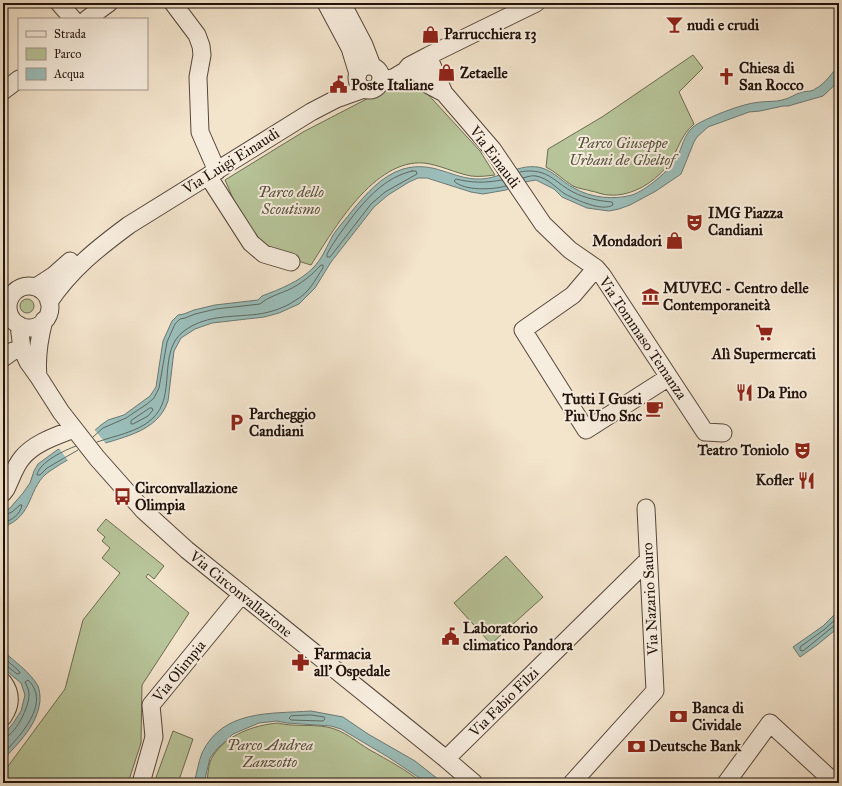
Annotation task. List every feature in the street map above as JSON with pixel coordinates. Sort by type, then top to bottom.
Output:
[{"type":"street","points":[[58,3],[72,18]]},
{"type":"street","points":[[88,18],[109,3]]},
{"type":"street","points":[[173,3],[197,35],[201,46],[202,55],[198,78],[200,132],[212,173],[251,243],[264,254],[291,262]]},
{"type":"street","points":[[326,3],[350,48],[370,76]]},
{"type":"street","points":[[342,3],[364,45],[370,76]]},
{"type":"street","name":"Via Luigi Einaudi","points":[[49,302],[69,275],[104,243],[129,225],[310,112],[336,99],[370,76],[388,72],[417,62],[536,3]]},
{"type":"street","name":"Via Einaudi","points":[[417,62],[418,72],[428,85],[444,94],[499,158],[543,224]]},
{"type":"street","points":[[3,91],[18,80]]},
{"type":"street","name":"Via Tommaso Temanza","points":[[543,224],[570,250],[596,268],[705,432],[723,433]]},
{"type":"street","name":"Via Luigi Einaudi","points":[[28,288],[53,276],[94,243],[104,243]]},
{"type":"street","points":[[596,268],[572,295],[523,330],[586,430],[669,376]]},
{"type":"street","points":[[3,283],[28,288],[44,293],[49,302],[49,312],[44,320],[32,327],[19,325],[12,318],[6,307],[14,292],[28,288]]},
{"type":"street","name":"Via Circonvallazione","points":[[38,376],[36,358],[44,320]]},
{"type":"street","name":"Via Circonvallazione","points":[[19,325],[22,349],[28,362],[61,412],[132,499],[156,523],[474,783]]},
{"type":"street","points":[[3,358],[13,351],[22,349]]},
{"type":"street","points":[[3,493],[21,459],[28,451],[50,439],[74,429]]},
{"type":"street","name":"Via Nazario Sauro","points":[[572,783],[655,691],[646,508]]},
{"type":"street","name":"Via Fabio Filzi","points":[[446,760],[648,560]]},
{"type":"street","name":"Via Olimpia","points":[[141,783],[154,737],[151,705],[242,594]]},
{"type":"street","points":[[3,682],[10,696],[7,710],[3,717]]},
{"type":"street","points":[[726,783],[770,723],[835,783]]},
{"type":"green space","name":"Parco Giuseppe Urbani de Gheltof","points":[[693,55],[703,68],[679,92],[694,124],[686,133],[664,170],[651,182],[626,193],[607,195],[573,186],[546,167],[548,149],[602,117]]},
{"type":"green space","name":"Parco dello Scoutismo","points":[[411,76],[480,151],[495,175],[471,176],[436,165],[424,163],[406,165],[388,172],[372,184],[357,199],[331,233],[311,265],[265,251],[252,242],[225,180],[303,132]]},
{"type":"green space","points":[[24,299],[30,299],[34,303],[34,309],[30,313],[24,313],[20,309],[20,303]]},
{"type":"green space","points":[[106,519],[164,566],[154,579],[148,574],[146,577],[189,613],[142,685],[141,743],[128,783],[3,783],[3,773],[65,689],[83,620],[120,573],[102,558],[110,548],[102,541],[105,537],[97,530]]},
{"type":"green space","points":[[506,556],[543,597],[491,644],[454,603]]},
{"type":"green space","name":"Parco Andrea Zanzotto","points":[[278,723],[321,726],[339,731],[404,769],[423,783],[207,783],[208,769],[211,759],[225,742],[241,732],[260,726]]},
{"type":"green space","points":[[173,731],[193,739],[178,783],[154,783]]},
{"type":"water","points":[[839,65],[839,81],[823,96],[788,106],[749,112],[708,127],[697,137],[694,142],[681,174],[656,191],[630,205],[619,209],[609,211],[587,208],[562,197],[554,189],[536,180],[519,183],[506,190],[483,194],[471,192],[427,178],[418,178],[409,182],[388,195],[374,207],[331,262],[315,288],[299,304],[279,313],[264,317],[212,323],[195,329],[181,338],[174,351],[168,401],[163,412],[155,421],[136,433],[86,450],[50,471],[37,485],[21,516],[3,527],[3,513],[10,508],[23,493],[30,483],[38,464],[57,450],[85,439],[108,420],[124,415],[150,396],[156,387],[163,341],[172,321],[178,315],[215,305],[258,300],[262,296],[289,285],[302,277],[313,268],[322,257],[333,235],[368,192],[374,186],[395,172],[414,167],[425,167],[434,168],[461,177],[481,179],[527,167],[534,167],[547,170],[570,186],[588,194],[610,198],[625,197],[637,193],[650,185],[674,163],[687,134],[696,125],[721,113],[741,106],[780,101],[802,92],[813,90],[819,87]]},
{"type":"water","points":[[839,610],[839,627],[800,657],[793,647],[823,626]]},
{"type":"water","points":[[3,651],[35,681],[39,690],[40,701],[31,726],[3,760],[3,736],[21,711],[25,695],[21,683],[3,668]]},
{"type":"water","points":[[311,711],[343,717],[368,734],[415,761],[443,783],[427,783],[388,757],[341,729],[331,726],[277,721],[259,723],[233,734],[216,750],[210,758],[204,783],[194,783],[202,753],[211,739],[222,728],[235,721],[264,714]]},
{"type":"pier","points":[[94,429],[107,445],[91,450],[69,462],[58,447],[84,437]]},
{"type":"place","name":"nudi e crudi","points":[[674,25]]},
{"type":"place","name":"Parrucchiera 13","points":[[431,34]]},
{"type":"place","name":"Zetaelle","points":[[447,73]]},
{"type":"place","name":"Chiesa di San Rocco","points":[[726,77]]},
{"type":"place","name":"Poste Italiane","points":[[338,85]]},
{"type":"place","name":"IMG Piazza Candiani","points":[[695,222]]},
{"type":"place","name":"Mondadori","points":[[675,241]]},
{"type":"place","name":"MUVEC - Centro delle Contemporaneità","points":[[650,297]]},
{"type":"place","name":"Alì Supermercati","points":[[764,333]]},
{"type":"place","name":"Da Pino","points":[[744,393]]},
{"type":"place","name":"Tutti I Gusti Piu Uno Snc","points":[[655,408]]},
{"type":"place","name":"Parcheggio Candiani","points":[[236,423]]},
{"type":"place","name":"Teatro Toniolo","points":[[802,450]]},
{"type":"place","name":"Kofler","points":[[807,480]]},
{"type":"place","name":"Circonvallazione Olimpia","points":[[122,497]]},
{"type":"place","name":"Laboratorio climatico Pandora","points":[[450,637]]},
{"type":"place","name":"Farmacia all' Ospedale","points":[[301,663]]},
{"type":"place","name":"Banca di Cividale","points":[[679,717]]},
{"type":"place","name":"Deutsche Bank","points":[[636,746]]}]
